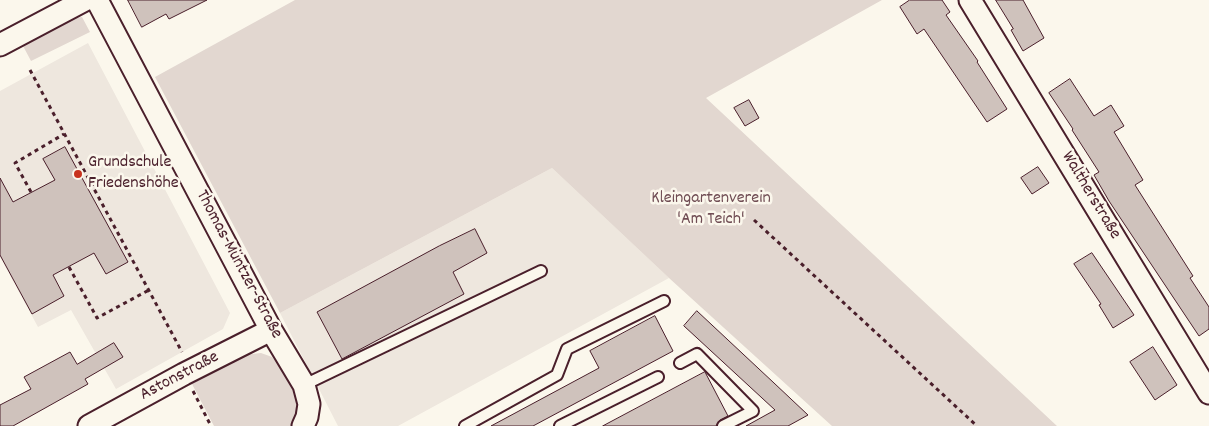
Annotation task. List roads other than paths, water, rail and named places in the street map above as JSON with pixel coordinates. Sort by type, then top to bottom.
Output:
[{"type":"street","points":[[0,45],[85,0]]},
{"type":"street","name":"Thomas-Müntzer-Straße","points":[[97,0],[271,330],[304,385],[309,404],[303,426]]},
{"type":"street","name":"Waltherstraße","points":[[970,0],[1209,393]]},
{"type":"street","name":"Astonstraße","points":[[89,426],[184,374],[271,330]]},
{"type":"lane","points":[[304,385],[541,271]]},
{"type":"lane","points":[[465,426],[557,375],[567,349],[664,301]]},
{"type":"lane","points":[[680,363],[697,354],[753,411],[723,426]]},
{"type":"lane","points":[[560,426],[658,377]]},
{"type":"place","name":"Grundschule Friedenshöhe","points":[[78,174]]},
{"type":"park label","name":"Kleingartenverein 'Am Teich'","points":[[711,210]]}]
